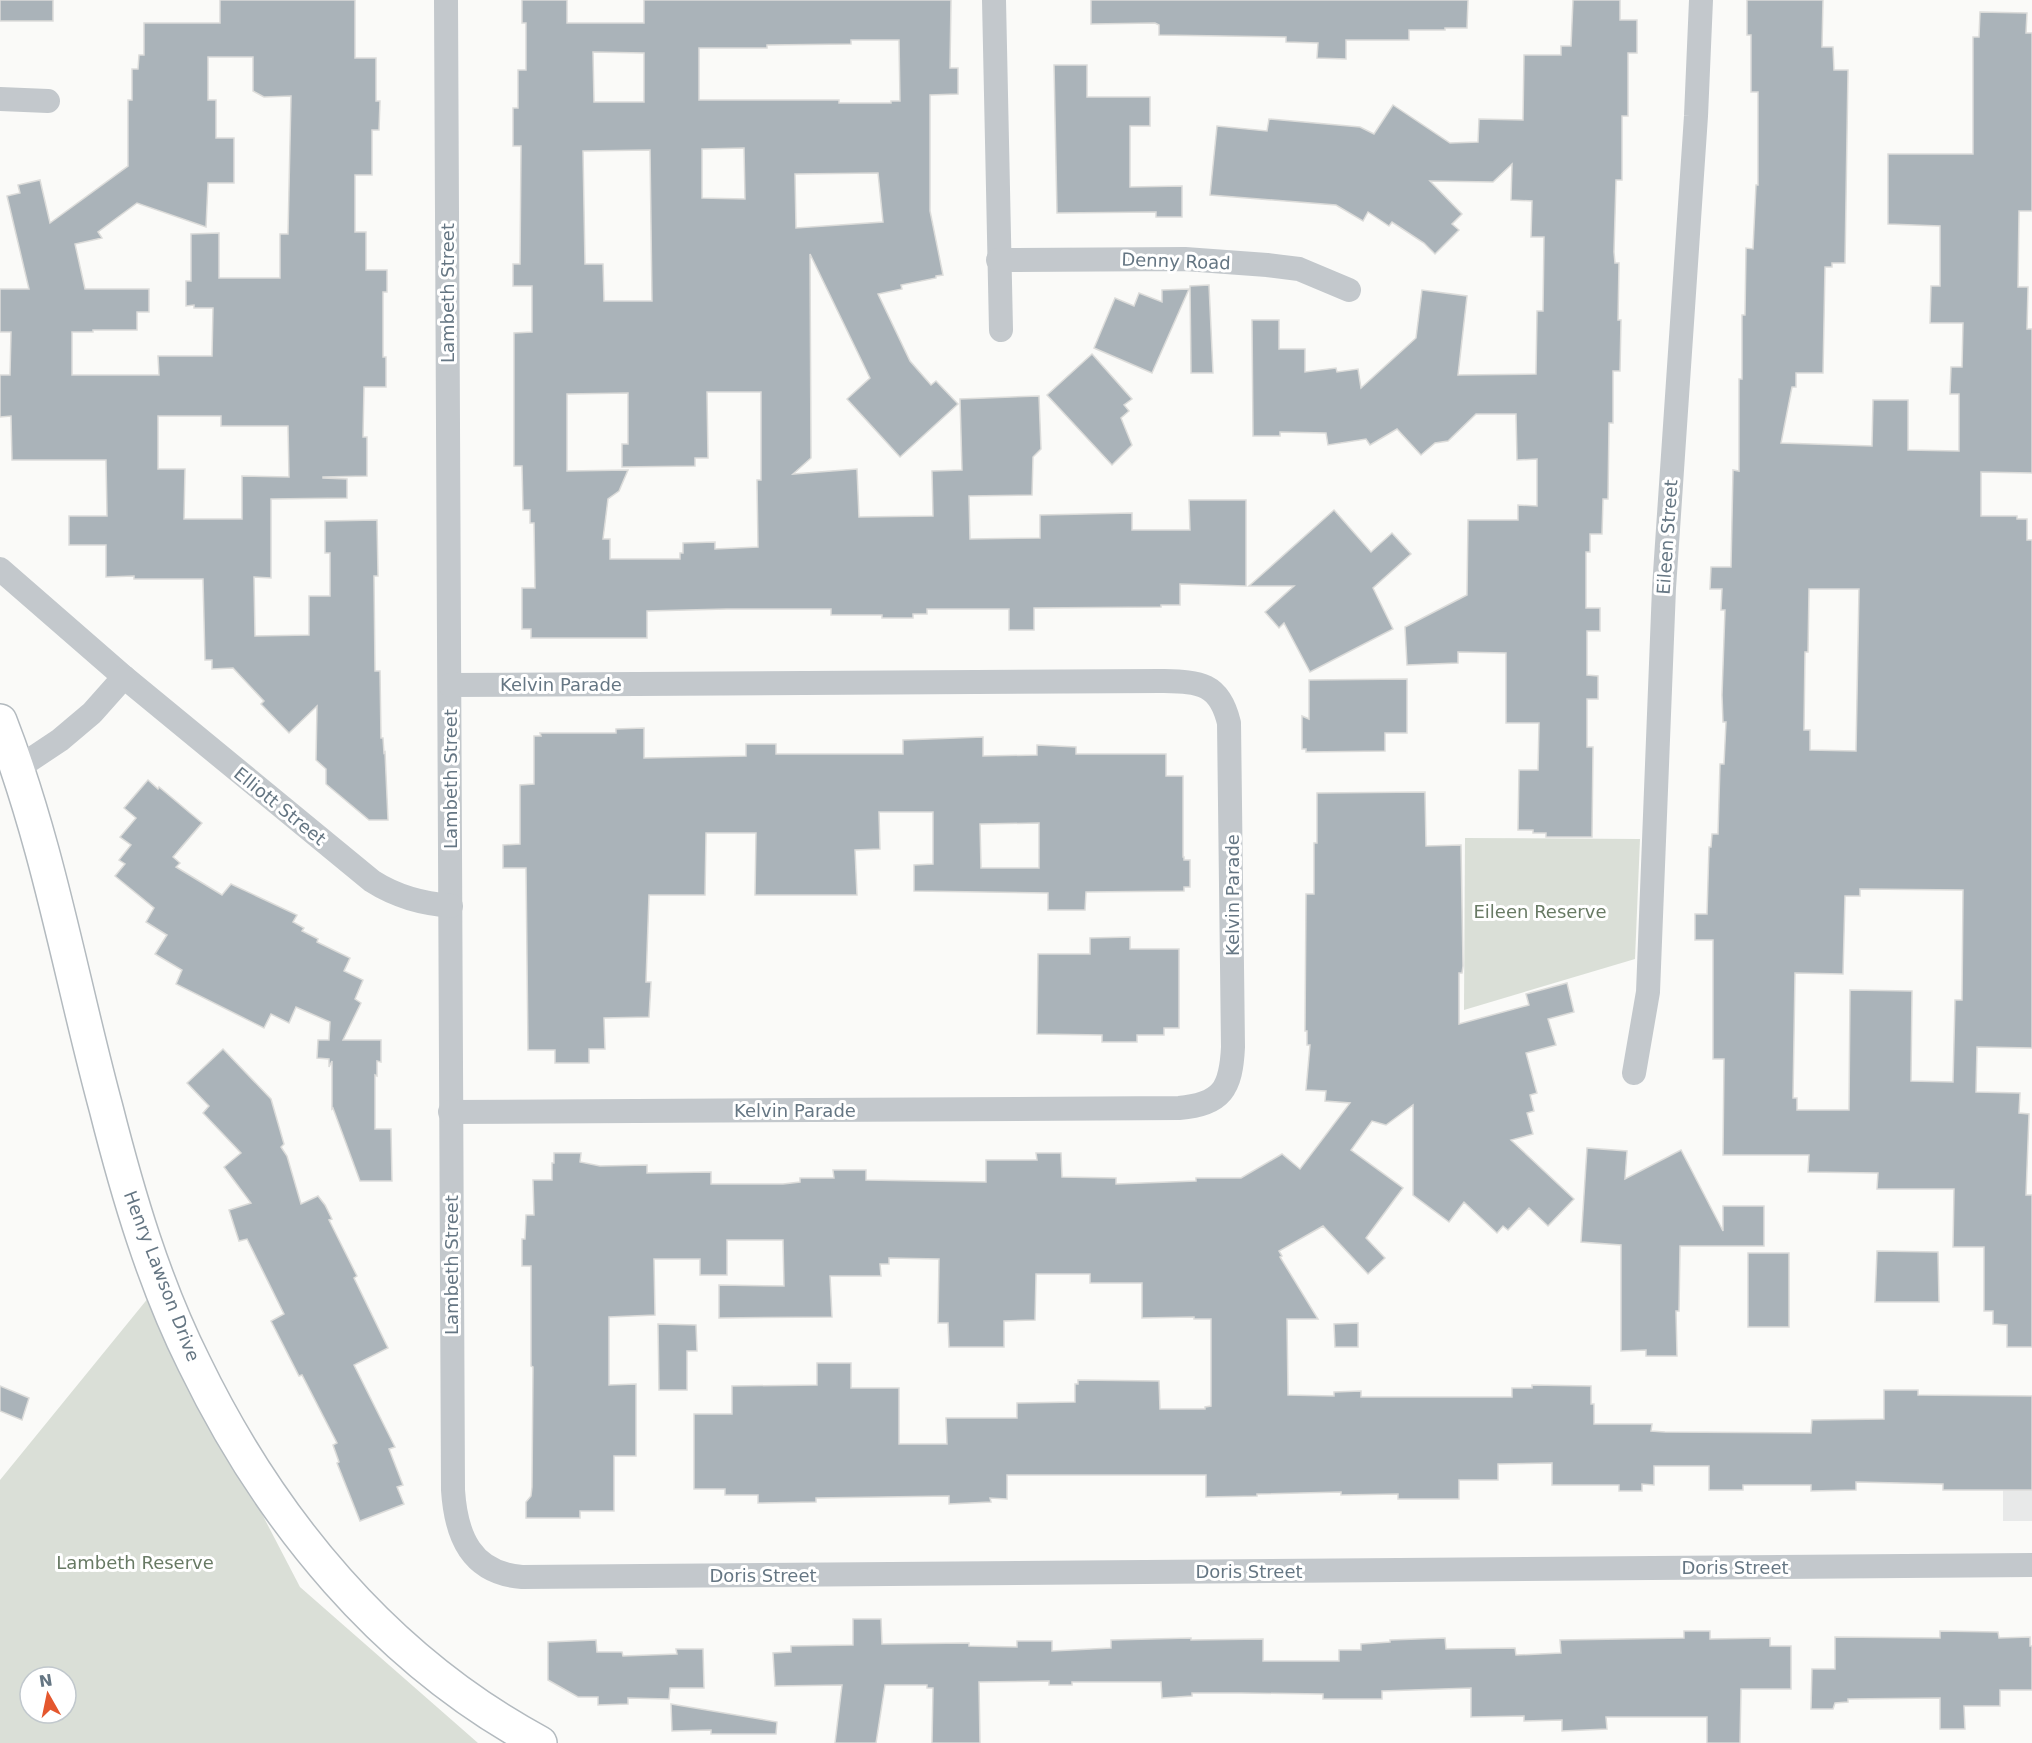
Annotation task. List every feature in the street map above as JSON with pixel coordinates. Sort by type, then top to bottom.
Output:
[{"type":"main road","name":"Henry Lawson Drive","points":[[0,721],[18,768],[53,887],[95,1066],[128,1190],[166,1298],[213,1401],[270,1496],[291,1525],[350,1595],[398,1643],[438,1676],[499,1719],[540,1743]]},
{"type":"street","name":"Lambeth Street","points":[[446,0],[450,1112],[454,1500],[457,1526],[472,1554]]},
{"type":"street","points":[[994,0],[1001,330]]},
{"type":"street","name":"Eileen Street","points":[[1634,1073],[1648,992],[1664,588],[1697,106],[1701,0]]},
{"type":"street","points":[[0,99],[48,101]]},
{"type":"street","name":"Denny Road","points":[[998,260],[1185,258],[1267,265],[1299,269],[1349,290]]},
{"type":"street","name":"Elliott Street","points":[[0,569],[124,677],[372,881],[389,892],[409,900],[451,906]]},
{"type":"street","points":[[18,768],[60,740],[92,713],[124,677]]},
{"type":"street","name":"Kelvin Parade","points":[[450,685],[1160,681],[1202,685],[1216,693],[1225,706],[1230,723],[1233,1047],[1228,1083],[1217,1097],[1202,1106],[1179,1108],[450,1112]]},
{"type":"street","name":"Doris Street","points":[[472,1554],[493,1571],[506,1576],[522,1577],[2032,1565]]},
{"type":"shaded area","points":[[2003,1415],[2032,1416],[2032,1521],[2003,1521]]},
{"type":"green space","name":"Eileen Reserve","points":[[1465,838],[1640,839],[1635,959],[1464,1010]]},
{"type":"green space","name":"Lambeth Reserve","points":[[149,1297],[300,1587],[478,1743],[0,1743],[0,1480]]},
{"type":"building","points":[[0,0],[53,0],[53,21],[0,21]]},
{"type":"building","points":[[220,0],[355,0],[355,58],[376,58],[376,101],[380,101],[379,130],[372,130],[372,175],[355,175],[355,232],[366,232],[366,270],[387,270],[387,292],[383,292],[383,357],[386,357],[386,387],[364,387],[363,437],[367,437],[367,476],[323,477],[347,479],[347,498],[271,499],[271,578],[254,577],[255,636],[309,635],[309,596],[330,596],[330,553],[325,553],[325,521],[377,520],[378,576],[374,576],[375,671],[380,671],[381,738],[383,738],[385,752],[388,820],[369,820],[326,784],[326,769],[316,760],[317,706],[289,733],[261,704],[264,701],[233,668],[212,669],[212,660],[205,660],[203,579],[106,577],[106,545],[69,545],[69,516],[107,516],[106,460],[12,460],[11,416],[0,417],[0,375],[10,375],[11,332],[0,332],[0,289],[29,289],[7,196],[20,193],[18,185],[40,180],[50,223],[128,166],[128,100],[132,100],[132,69],[138,69],[139,55],[144,55],[144,23],[220,23]],"holes":[[[208,57],[253,57],[253,91],[264,97],[291,96],[288,234],[280,234],[280,278],[219,278],[219,233],[191,234],[191,281],[186,281],[186,306],[213,308],[212,356],[158,356],[159,375],[72,375],[72,332],[137,330],[137,312],[149,312],[149,289],[85,289],[75,244],[102,238],[98,232],[137,203],[206,227],[208,183],[234,183],[234,138],[216,138],[216,100],[208,100]],[[158,416],[221,416],[221,426],[288,426],[289,477],[242,476],[242,519],[184,519],[185,469],[158,469]]]},
{"type":"building","points":[[522,0],[567,0],[567,23],[644,23],[644,0],[951,0],[950,68],[958,68],[958,94],[930,95],[930,211],[943,275],[901,285],[902,289],[878,294],[910,361],[931,385],[936,381],[958,404],[900,457],[847,399],[870,378],[810,254],[811,458],[793,474],[857,469],[859,517],[933,516],[932,471],[962,470],[960,399],[1039,396],[1041,449],[1033,457],[1032,495],[969,496],[970,539],[1040,538],[1040,515],[1132,513],[1132,530],[1190,530],[1189,500],[1246,500],[1246,586],[1180,584],[1180,605],[1161,605],[1161,607],[1034,608],[1034,630],[1009,630],[1009,609],[927,609],[927,614],[913,614],[913,618],[882,618],[882,615],[831,615],[831,609],[727,609],[647,611],[647,638],[531,638],[531,629],[522,629],[522,588],[535,588],[534,523],[530,523],[530,510],[523,510],[522,466],[514,466],[514,333],[532,332],[532,286],[513,286],[513,264],[520,264],[521,146],[513,146],[513,108],[518,108],[518,70],[526,70],[526,23],[522,23]],"holes":[[[851,40],[899,40],[900,101],[839,103],[839,100],[699,100],[699,48],[851,44]],[[593,52],[644,53],[644,102],[594,102]],[[744,148],[745,199],[702,198],[702,149]],[[650,150],[652,301],[604,301],[603,264],[585,264],[583,151]],[[878,173],[883,222],[796,228],[795,174]],[[707,392],[761,392],[761,480],[757,480],[758,547],[715,549],[715,542],[683,543],[683,553],[680,553],[680,559],[610,559],[610,539],[603,539],[608,499],[619,491],[628,470],[567,471],[567,394],[628,393],[628,444],[622,444],[622,467],[695,466],[695,458],[708,458]]]},
{"type":"building","points":[[1091,0],[1468,0],[1467,28],[1409,30],[1409,40],[1346,40],[1346,59],[1317,58],[1318,43],[1286,42],[1286,37],[1159,35],[1159,25],[1155,23],[1091,24]]},
{"type":"building","points":[[1573,0],[1620,0],[1620,20],[1637,20],[1637,53],[1628,53],[1628,116],[1622,116],[1622,180],[1616,180],[1614,252],[1615,263],[1619,263],[1620,371],[1613,371],[1613,423],[1609,423],[1608,499],[1603,499],[1602,534],[1590,534],[1590,552],[1586,552],[1586,608],[1600,608],[1600,631],[1587,631],[1587,675],[1598,676],[1598,699],[1587,699],[1587,747],[1593,747],[1592,837],[1546,837],[1546,833],[1518,830],[1519,770],[1538,770],[1539,723],[1506,723],[1506,653],[1458,652],[1458,663],[1407,665],[1405,627],[1467,595],[1468,520],[1518,520],[1518,505],[1537,506],[1537,459],[1517,460],[1516,414],[1476,414],[1448,441],[1435,443],[1421,455],[1397,429],[1370,445],[1366,439],[1328,445],[1326,433],[1280,432],[1280,436],[1253,436],[1252,320],[1279,320],[1279,349],[1305,349],[1305,372],[1336,368],[1337,372],[1358,369],[1361,388],[1416,338],[1422,290],[1467,296],[1458,375],[1536,374],[1537,311],[1543,311],[1544,237],[1531,237],[1532,201],[1511,200],[1512,164],[1493,182],[1430,181],[1462,214],[1452,224],[1459,230],[1435,254],[1424,243],[1392,222],[1389,226],[1368,212],[1363,221],[1336,205],[1210,195],[1217,126],[1267,131],[1269,119],[1360,127],[1374,134],[1393,105],[1450,143],[1478,142],[1479,119],[1523,120],[1524,55],[1561,55],[1561,46],[1571,46]]},
{"type":"building","points":[[1747,0],[1823,0],[1822,47],[1833,47],[1834,70],[1848,70],[1845,263],[1832,263],[1832,267],[1825,267],[1823,373],[1796,373],[1796,387],[1792,387],[1781,443],[1872,446],[1873,400],[1908,400],[1908,450],[1959,451],[1959,394],[1950,394],[1951,367],[1962,367],[1963,323],[1930,323],[1931,286],[1940,286],[1940,226],[1888,224],[1888,154],[1973,154],[1973,37],[1979,37],[1980,12],[2027,13],[2026,33],[2032,33],[2032,211],[2019,211],[2018,287],[2028,287],[2027,329],[2032,329],[2032,473],[1981,472],[1981,516],[2017,516],[2017,519],[2027,519],[2027,540],[2032,540],[2032,1048],[1977,1047],[1976,1092],[2020,1093],[2019,1113],[2029,1114],[2026,1195],[2032,1195],[2032,1347],[2007,1347],[2007,1325],[1993,1324],[1993,1311],[1984,1311],[1984,1247],[1953,1247],[1954,1189],[1877,1189],[1878,1173],[1808,1172],[1809,1155],[1723,1155],[1724,1059],[1713,1059],[1713,940],[1695,940],[1695,914],[1707,914],[1709,847],[1711,847],[1712,834],[1718,834],[1720,764],[1724,764],[1726,722],[1723,722],[1722,695],[1725,610],[1721,610],[1722,589],[1710,589],[1711,567],[1731,567],[1733,470],[1739,471],[1739,379],[1742,379],[1742,315],[1745,315],[1746,248],[1753,249],[1756,185],[1758,185],[1758,92],[1751,92],[1751,35],[1747,35]],"holes":[[[1809,589],[1859,589],[1856,751],[1810,750],[1810,730],[1804,730]],[[1860,889],[1963,890],[1962,1000],[1955,1000],[1953,1082],[1911,1081],[1912,991],[1850,990],[1849,1110],[1797,1110],[1797,1098],[1793,1098],[1795,973],[1843,974],[1845,896],[1860,896]]]},
{"type":"building","points":[[1054,65],[1087,65],[1087,97],[1150,97],[1150,126],[1130,126],[1130,187],[1182,186],[1182,217],[1156,217],[1156,212],[1057,213]]},
{"type":"building","points":[[1209,285],[1213,373],[1191,373],[1190,286]]},
{"type":"building","points":[[1189,289],[1152,373],[1094,348],[1115,298],[1134,306],[1139,293],[1162,302],[1162,290]]},
{"type":"building","points":[[1092,354],[1132,399],[1124,405],[1129,411],[1121,418],[1132,445],[1112,465],[1047,395]]},
{"type":"building","points":[[1334,510],[1371,552],[1392,533],[1411,554],[1373,588],[1393,629],[1310,672],[1284,623],[1279,628],[1265,612],[1294,586],[1249,586]]},
{"type":"building","points":[[1407,679],[1407,733],[1385,733],[1385,751],[1306,752],[1306,749],[1302,749],[1302,716],[1309,719],[1309,680]]},
{"type":"building","points":[[644,728],[644,758],[746,756],[746,744],[776,744],[776,754],[903,754],[903,740],[983,737],[983,756],[1037,755],[1037,745],[1076,747],[1076,754],[1166,754],[1166,776],[1183,776],[1183,857],[1184,860],[1190,860],[1190,887],[1184,887],[1184,891],[1086,892],[1085,910],[1048,910],[1048,893],[914,891],[914,865],[933,864],[933,812],[879,812],[880,849],[855,850],[857,895],[755,895],[756,833],[706,833],[705,895],[649,895],[646,982],[651,982],[649,1017],[604,1018],[605,1049],[589,1049],[589,1063],[555,1063],[555,1050],[528,1050],[526,868],[503,868],[503,845],[520,844],[520,785],[534,784],[534,736],[541,736],[540,733],[616,733],[616,729]],"holes":[[[1039,823],[1039,868],[981,868],[980,824]]]},
{"type":"building","points":[[148,780],[202,823],[173,857],[180,863],[176,867],[222,895],[231,884],[297,915],[293,922],[304,928],[302,931],[318,939],[317,942],[350,958],[344,971],[363,980],[355,999],[361,1003],[343,1040],[381,1040],[381,1062],[377,1061],[377,1076],[375,1075],[375,1129],[391,1129],[392,1181],[360,1181],[332,1109],[332,1061],[329,1067],[329,1059],[317,1058],[318,1040],[329,1040],[330,1022],[296,1007],[289,1023],[271,1014],[264,1028],[176,984],[182,970],[155,954],[167,935],[146,922],[154,908],[115,876],[125,864],[119,860],[131,845],[120,837],[136,818],[124,808]]},
{"type":"building","points":[[1425,792],[1426,846],[1461,845],[1463,966],[1462,973],[1459,973],[1459,1024],[1529,1005],[1526,994],[1567,983],[1574,1012],[1548,1019],[1556,1045],[1526,1053],[1537,1093],[1530,1095],[1534,1111],[1527,1113],[1533,1134],[1511,1140],[1574,1199],[1548,1226],[1529,1208],[1508,1230],[1503,1226],[1497,1233],[1464,1202],[1449,1222],[1413,1195],[1413,1105],[1386,1125],[1372,1121],[1351,1150],[1403,1188],[1366,1238],[1385,1258],[1368,1274],[1323,1226],[1279,1251],[1282,1256],[1280,1257],[1318,1319],[1287,1319],[1288,1395],[1334,1396],[1334,1392],[1361,1391],[1361,1397],[1512,1397],[1512,1388],[1532,1388],[1532,1385],[1591,1386],[1594,1424],[1652,1424],[1651,1431],[1665,1432],[1811,1433],[1812,1420],[1884,1419],[1884,1390],[1918,1390],[1918,1395],[2032,1396],[2032,1490],[1943,1490],[1943,1484],[1856,1482],[1856,1490],[1811,1491],[1811,1485],[1743,1485],[1743,1490],[1709,1490],[1709,1466],[1654,1466],[1654,1485],[1642,1484],[1642,1491],[1619,1491],[1619,1485],[1552,1485],[1552,1463],[1498,1464],[1498,1480],[1459,1480],[1459,1499],[1398,1499],[1398,1494],[1341,1495],[1341,1492],[1206,1497],[1206,1475],[1007,1475],[1007,1499],[990,1498],[991,1502],[949,1504],[949,1496],[816,1498],[816,1502],[758,1503],[758,1495],[725,1495],[725,1489],[694,1489],[694,1414],[732,1414],[732,1386],[817,1385],[817,1363],[851,1363],[851,1388],[899,1388],[899,1444],[947,1444],[946,1418],[1017,1418],[1017,1403],[1075,1402],[1075,1384],[1078,1384],[1078,1380],[1159,1381],[1160,1409],[1205,1409],[1211,1406],[1211,1319],[1142,1318],[1142,1283],[1090,1283],[1090,1274],[1036,1274],[1035,1320],[1004,1321],[1004,1347],[949,1347],[948,1323],[938,1323],[939,1259],[889,1258],[889,1264],[880,1264],[881,1276],[830,1276],[832,1317],[719,1318],[719,1285],[784,1286],[783,1240],[727,1240],[727,1275],[700,1275],[700,1259],[654,1259],[655,1315],[609,1317],[609,1385],[636,1384],[636,1456],[614,1456],[614,1511],[580,1511],[580,1518],[526,1518],[526,1502],[531,1496],[532,1487],[533,1367],[531,1366],[531,1266],[522,1266],[522,1239],[525,1239],[526,1215],[534,1215],[533,1180],[552,1180],[554,1153],[581,1153],[580,1162],[600,1166],[647,1165],[647,1173],[711,1172],[711,1184],[783,1184],[800,1182],[800,1178],[834,1178],[833,1170],[866,1170],[866,1180],[986,1182],[986,1160],[1037,1160],[1036,1153],[1061,1153],[1062,1177],[1116,1178],[1116,1184],[1196,1181],[1196,1178],[1241,1178],[1282,1154],[1300,1169],[1350,1103],[1325,1101],[1326,1091],[1306,1090],[1310,1045],[1307,1045],[1307,1031],[1305,1031],[1306,894],[1314,894],[1317,793]]},
{"type":"building","points":[[1130,937],[1130,949],[1179,949],[1179,1028],[1164,1028],[1164,1035],[1137,1035],[1137,1042],[1102,1042],[1102,1035],[1037,1034],[1038,954],[1090,954],[1090,938]]},
{"type":"building","points":[[223,1049],[271,1099],[284,1144],[281,1147],[287,1156],[301,1204],[318,1196],[325,1205],[332,1219],[329,1220],[357,1276],[354,1278],[388,1348],[354,1365],[395,1447],[389,1449],[403,1485],[397,1487],[404,1504],[360,1521],[337,1463],[339,1462],[333,1445],[337,1443],[271,1321],[284,1314],[247,1239],[239,1241],[229,1210],[251,1203],[224,1167],[241,1153],[203,1113],[209,1106],[187,1083]]},
{"type":"building","points":[[1587,1148],[1627,1151],[1625,1179],[1681,1150],[1723,1231],[1723,1206],[1764,1206],[1764,1246],[1680,1246],[1679,1311],[1676,1311],[1677,1356],[1646,1356],[1646,1350],[1621,1351],[1621,1245],[1581,1242]]},
{"type":"building","points":[[1877,1251],[1938,1252],[1939,1302],[1875,1302]]},
{"type":"building","points":[[1748,1253],[1789,1253],[1789,1327],[1748,1327]]},
{"type":"building","points":[[1358,1323],[1358,1347],[1335,1347],[1334,1324]]},
{"type":"building","points":[[658,1324],[696,1325],[697,1351],[687,1351],[687,1390],[659,1390]]},
{"type":"building","points":[[0,1386],[29,1398],[22,1420],[0,1411]]},
{"type":"building","points":[[853,1619],[881,1619],[882,1644],[969,1643],[969,1646],[1017,1647],[1017,1641],[1052,1641],[1052,1651],[1111,1648],[1111,1640],[1263,1639],[1263,1661],[1339,1661],[1339,1650],[1361,1650],[1361,1644],[1390,1642],[1390,1640],[1445,1638],[1446,1649],[1515,1648],[1516,1655],[1561,1653],[1560,1640],[1684,1638],[1684,1631],[1710,1631],[1710,1639],[1770,1638],[1770,1646],[1791,1646],[1791,1689],[1741,1689],[1740,1743],[1707,1743],[1707,1717],[1606,1717],[1607,1729],[1562,1731],[1562,1720],[1524,1721],[1524,1716],[1471,1717],[1471,1688],[1382,1691],[1382,1699],[1323,1699],[1323,1694],[1241,1693],[1192,1693],[1192,1696],[1162,1698],[1161,1682],[1072,1682],[1072,1685],[1049,1685],[1049,1681],[979,1682],[980,1743],[932,1743],[933,1688],[927,1688],[927,1685],[885,1685],[876,1743],[835,1743],[842,1685],[775,1686],[773,1653],[791,1652],[791,1646],[853,1645]]},
{"type":"building","points":[[1940,1631],[1998,1632],[1999,1638],[2030,1637],[2032,1690],[2000,1690],[2000,1706],[1964,1706],[1965,1729],[1940,1729],[1940,1698],[1848,1699],[1848,1702],[1835,1703],[1833,1709],[1811,1709],[1812,1669],[1835,1669],[1835,1637],[1940,1638]]},
{"type":"building","points":[[596,1640],[597,1652],[622,1652],[623,1656],[677,1654],[676,1649],[703,1649],[704,1688],[670,1688],[669,1699],[628,1698],[628,1704],[598,1705],[598,1697],[578,1697],[548,1680],[548,1642]]},
{"type":"building","points":[[671,1704],[777,1722],[776,1734],[711,1734],[711,1730],[672,1731]]}]
